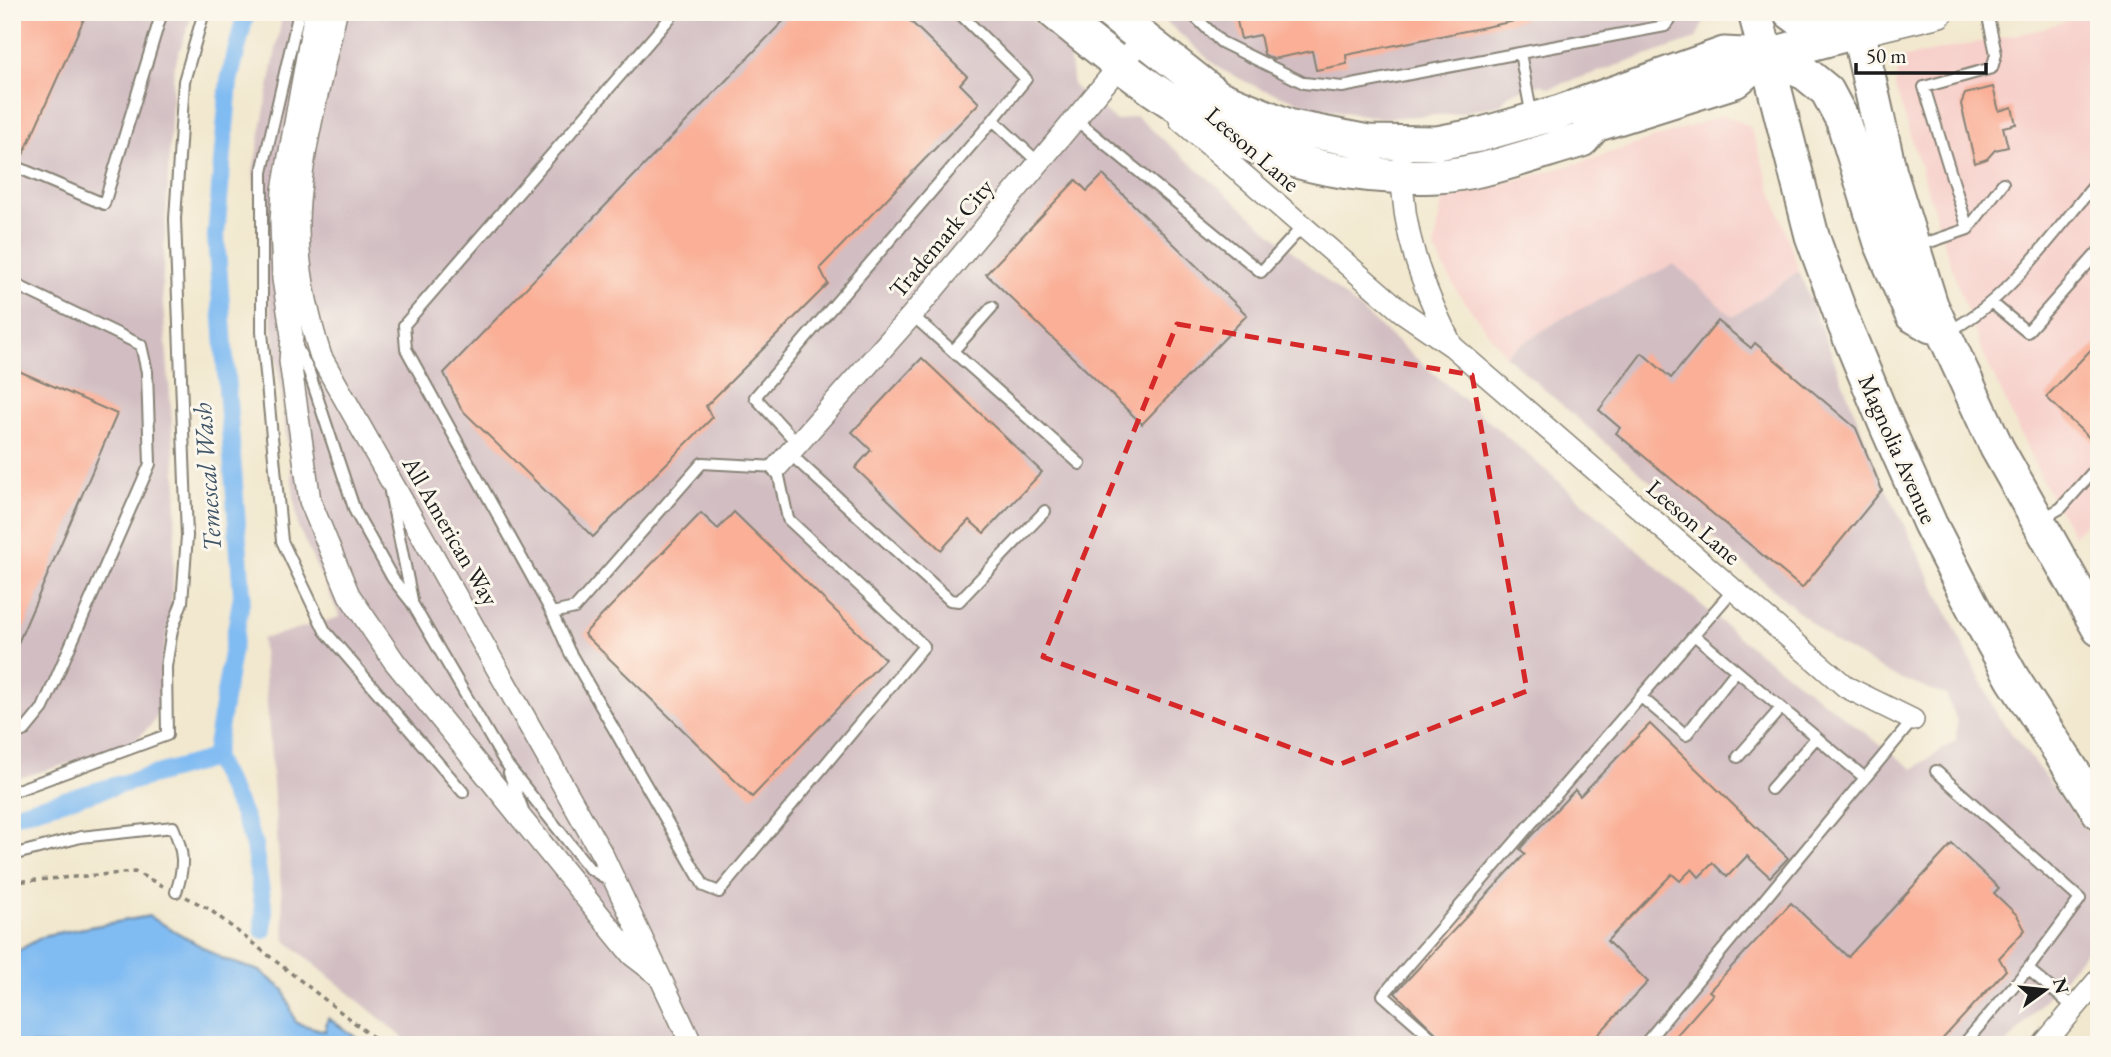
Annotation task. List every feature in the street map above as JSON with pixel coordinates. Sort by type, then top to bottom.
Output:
[{"type":"main road","points":[[1054,12],[1120,67],[1198,121],[1281,158],[1365,175],[1440,176],[1582,140],[1604,139],[1718,100],[1747,99],[1758,107],[1766,120],[1786,183],[1812,236]]},
{"type":"main road","points":[[1110,12],[1218,97],[1291,127],[1368,142],[1437,143],[1533,120],[1724,54],[1765,55],[1805,73],[1827,90],[1843,121],[1881,243],[1912,315],[1944,333]]},
{"type":"main road","name":"Magnolia Avenue","points":[[1755,12],[1812,236],[1850,339],[1930,524],[2013,679],[2099,812]]},
{"type":"main road","points":[[1790,12],[1813,29],[1938,12]]},
{"type":"main road","points":[[1582,140],[1595,125],[1735,81],[1765,55],[1856,22]]},
{"type":"main road","points":[[1856,22],[1889,173],[1931,305],[1997,448],[2099,629]]},
{"type":"street","points":[[315,12],[283,190],[283,279],[292,336],[290,361],[310,500],[349,595],[394,661],[632,955],[663,978]]},
{"type":"street","name":"All American Way","points":[[336,12],[298,218],[299,255],[308,317],[321,357],[618,886],[692,1045]]},
{"type":"street","name":"Trademark City","points":[[788,455],[912,315],[1142,39]]},
{"type":"street","name":"Leeson Lane","points":[[1120,67],[1302,227],[1401,311],[1452,346],[1846,687],[1913,720]]},
{"type":"street","name":"Leeson Lane","points":[[1402,143],[1406,233],[1416,268],[1452,346]]},
{"type":"street","points":[[2043,1045],[2099,979]]},
{"type":"lane","points":[[12,165],[104,204],[162,12]]},
{"type":"lane","points":[[12,792],[167,735],[166,667],[172,630],[182,602],[187,536],[175,219],[184,81],[204,12]]},
{"type":"lane","points":[[299,12],[262,172],[262,332],[282,541],[325,631],[463,792]]},
{"type":"lane","points":[[675,12],[404,325],[406,349],[552,613],[569,651],[704,886],[719,892],[925,646],[788,519],[788,455]]},
{"type":"lane","points":[[958,12],[1026,79],[755,397],[788,455],[950,600],[959,601],[1045,511]]},
{"type":"lane","points":[[1190,12],[1221,42],[1304,83],[1342,87],[1665,26],[1676,12]]},
{"type":"lane","points":[[1968,229],[1924,87],[1930,83],[1992,68],[1996,54],[1987,12]]},
{"type":"lane","points":[[1520,53],[1533,120]]},
{"type":"lane","points":[[1075,119],[1261,272],[1302,227]]},
{"type":"lane","points":[[993,120],[1038,162]]},
{"type":"lane","points":[[1944,333],[1969,321],[1993,303],[2099,180]]},
{"type":"lane","points":[[1913,248],[1968,229],[2003,183]]},
{"type":"lane","points":[[1993,303],[2027,332],[2099,251]]},
{"type":"lane","points":[[12,283],[141,345],[147,372],[150,464],[43,708],[25,730],[12,735]]},
{"type":"lane","points":[[953,351],[992,307]]},
{"type":"lane","points":[[912,315],[1080,464]]},
{"type":"lane","points":[[292,336],[309,372],[355,511],[393,579],[412,603],[504,761],[589,868],[618,886]]},
{"type":"lane","points":[[552,613],[575,608],[702,463],[788,455]]},
{"type":"lane","points":[[2037,521],[2061,508],[2099,465]]},
{"type":"lane","points":[[385,468],[412,603]]},
{"type":"lane","points":[[1440,1045],[1384,995],[1733,590]]},
{"type":"lane","points":[[1694,635],[1865,778]]},
{"type":"lane","points":[[1641,697],[1686,735],[1736,671]]},
{"type":"lane","points":[[1738,757],[1781,708]]},
{"type":"lane","points":[[1644,1045],[1913,720]]},
{"type":"lane","points":[[1771,789],[1816,738]]},
{"type":"lane","points":[[504,761],[531,828]]},
{"type":"lane","points":[[1936,771],[2080,899],[2028,968],[1963,1045]]},
{"type":"lane","points":[[12,855],[81,837],[173,827],[183,852],[183,872],[176,892]]},
{"type":"lane","points":[[2028,968],[2074,1008]]},
{"type":"path","points":[[12,882],[135,872],[209,909],[383,1045]]},
{"type":"highlighted area","points":[[1177,324],[1472,375],[1527,691],[1338,765],[1043,657]]},
{"type":"shaded area","points":[[12,12],[193,12],[174,67],[162,290],[177,488],[171,616],[162,659],[164,684],[159,709],[154,722],[130,746],[12,780]]},
{"type":"shaded area","points":[[283,12],[1023,12],[1069,51],[1073,86],[1116,121],[1136,116],[1742,640],[1913,769],[1956,740],[1957,721],[1946,695],[1893,676],[1831,640],[1505,355],[1564,317],[1674,264],[1733,317],[1799,271],[1879,474],[1998,716],[2099,846],[2099,936],[2006,1045],[412,1045],[285,940],[262,639],[340,617],[298,527],[253,172]]},
{"type":"shaded area","points":[[1155,12],[1708,12],[1696,39],[1550,88],[1541,84],[1510,93],[1501,104],[1454,114],[1381,118],[1313,107],[1259,88],[1220,69]]},
{"type":"shaded area","points":[[2091,12],[2099,12],[2099,507],[2074,536],[2044,484],[1981,349],[1956,281],[1895,86],[1901,58],[2038,30]]},
{"type":"shaded area","points":[[1724,115],[1750,126],[1799,271],[1733,317],[1564,317],[1505,355],[1458,293],[1434,249],[1442,201],[1589,160]]},
{"type":"water","points":[[149,916],[225,960],[260,971],[284,990],[296,1023],[325,1031],[328,1018],[367,1045],[12,1045],[12,954],[46,935]]},
{"type":"building","points":[[12,12],[87,12],[23,155],[12,150]]},
{"type":"building","points":[[792,12],[901,12],[967,76],[960,84],[979,103],[820,268],[828,284],[706,406],[712,418],[593,537],[461,409],[444,373]]},
{"type":"building","points":[[1235,12],[1524,12],[1525,19],[1346,55],[1347,64],[1316,70],[1312,51],[1273,59],[1264,54],[1260,35],[1241,39]]},
{"type":"building","points":[[1993,87],[1999,111],[2012,107],[2016,124],[2003,127],[2008,147],[1995,150],[1987,159],[1975,163],[1961,104],[1965,94]]},
{"type":"building","points":[[1103,175],[1247,315],[1142,424],[986,274],[1076,180],[1087,191]]},
{"type":"building","points":[[1718,321],[1751,348],[1755,343],[1856,428],[1882,490],[1802,588],[1616,433],[1620,428],[1599,410],[1642,353],[1671,378]]},
{"type":"building","points":[[2099,341],[2099,447],[2046,397]]},
{"type":"building","points":[[922,358],[1042,472],[984,533],[969,520],[941,550],[855,468],[871,450],[852,432]]},
{"type":"building","points":[[12,368],[117,414],[12,657]]},
{"type":"building","points":[[734,512],[885,659],[752,797],[584,634],[701,513],[718,529]]},
{"type":"building","points":[[1650,724],[1788,858],[1770,877],[1747,856],[1727,877],[1713,863],[1699,877],[1692,869],[1680,881],[1672,874],[1607,941],[1648,982],[1588,1045],[1448,1045],[1395,993],[1525,854],[1520,849],[1531,836],[1575,790],[1580,796]]},
{"type":"building","points":[[1952,844],[1999,888],[1994,893],[2017,915],[2025,930],[1999,958],[2006,970],[1937,1045],[1668,1045],[1713,994],[1709,991],[1791,903],[1848,957]]},
{"type":"waterway","name":"Temescal Wash","points":[[246,12],[229,81],[216,236],[242,595],[214,758],[243,815],[254,846],[264,912],[263,930]]},
{"type":"waterway","points":[[12,815],[214,758]]}]
